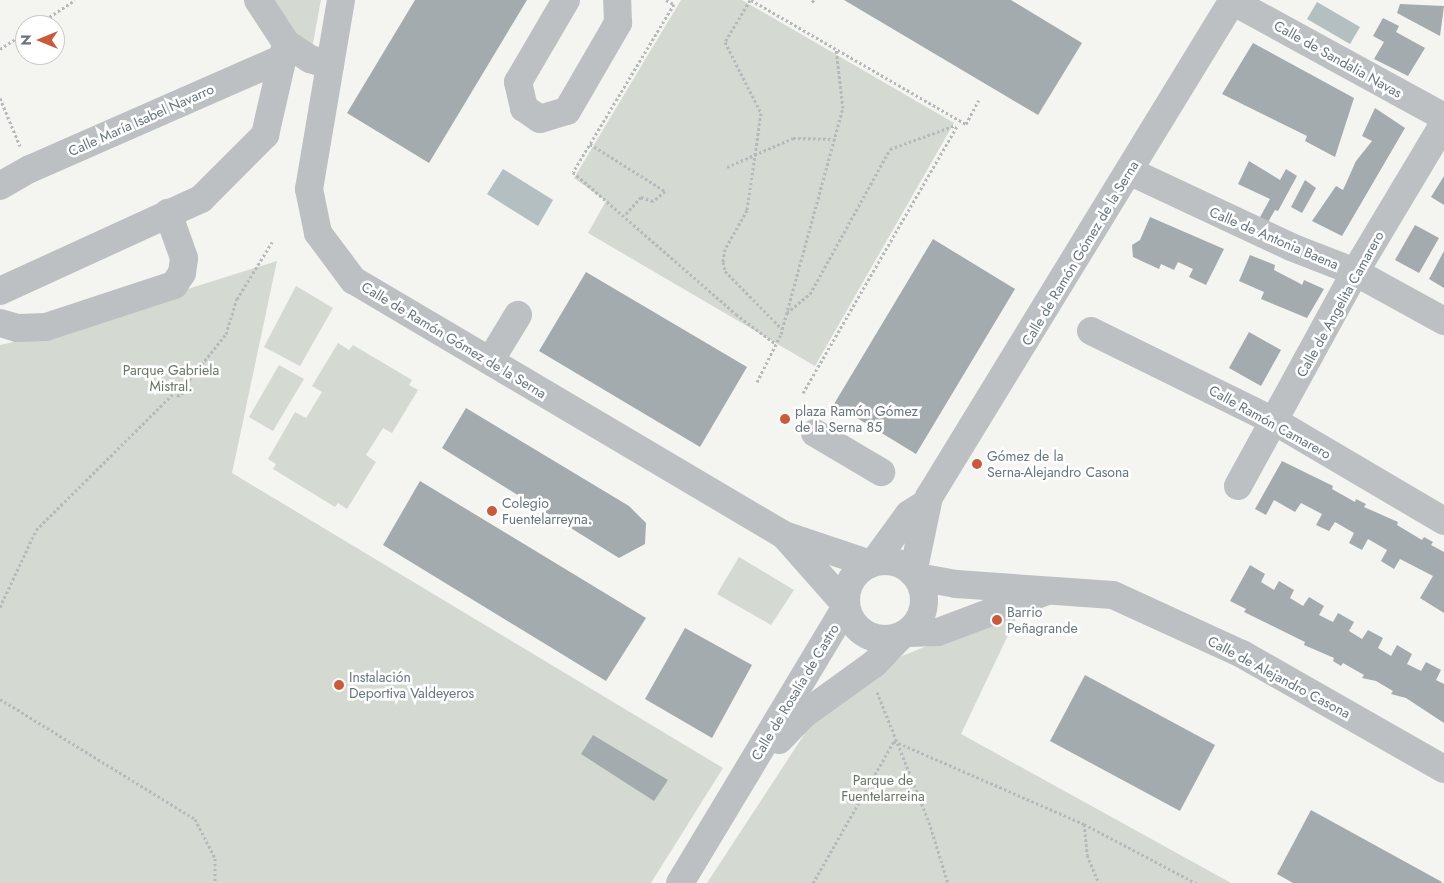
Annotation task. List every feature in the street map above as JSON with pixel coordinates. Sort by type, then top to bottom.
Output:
[{"type":"street","points":[[258,0],[285,50],[310,60],[330,65]]},
{"type":"street","name":"Calle de Ramón Gómez de la Serna","points":[[341,0],[309,189],[318,233],[353,280],[784,535],[872,563],[909,514],[925,504]]},
{"type":"street","points":[[566,0],[518,82],[524,108],[540,119],[567,112],[618,23],[621,11],[617,0]]},
{"type":"street","name":"Calle de Ramón Gómez de la Serna","points":[[915,575],[925,504],[1130,171],[1232,1]]},
{"type":"street","name":"Calle de Sandalia Navas","points":[[1232,1],[1444,117]]},
{"type":"street","points":[[0,291],[200,199],[266,135],[285,50]]},
{"type":"street","name":"Calle María Isabel Navarro","points":[[0,186],[30,169],[285,50]]},
{"type":"street","name":"Calle de Angelita Camarero","points":[[1238,486],[1276,422],[1355,272],[1444,123]]},
{"type":"street","name":"Calle de Antonia Baena","points":[[1130,171],[1292,247],[1355,272],[1444,322]]},
{"type":"street","points":[[0,323],[18,328],[46,327],[174,285],[182,273],[184,258],[168,213]]},
{"type":"street","points":[[490,361],[518,315]]},
{"type":"street","name":"Calle Ramón Camarero","points":[[1092,331],[1276,422],[1444,520]]},
{"type":"street","points":[[815,433],[882,472]]},
{"type":"street","name":"Calle de Ramón Gómez de la Serna","points":[[784,535],[846,605]]},
{"type":"street","points":[[895,562],[915,575],[924,605],[918,621],[904,635],[886,640],[866,634],[851,620],[846,605],[852,578],[872,563],[895,562]]},
{"type":"street","name":"Calle de Alejandro Casona","points":[[915,575],[956,584],[1113,596],[1242,654],[1444,769]]},
{"type":"street","name":"Calle de Alejandro Casona","points":[[904,635],[938,632],[1050,590]]},
{"type":"street","name":"Calle de Rosalía de Castro","points":[[680,883],[846,605]]},
{"type":"street","name":"Calle de Rosalía de Castro","points":[[743,778],[803,715],[874,664],[904,635]]},
{"type":"path","points":[[52,15],[75,0]]},
{"type":"path","points":[[666,0],[674,4],[573,172],[736,314],[776,344]]},
{"type":"path","points":[[782,329],[725,271],[723,262],[725,248],[747,210],[761,113],[725,42],[751,0],[966,124],[979,100]]},
{"type":"path","points":[[0,49],[15,39]]},
{"type":"path","points":[[757,382],[782,329],[843,108],[836,49]]},
{"type":"path","points":[[0,98],[30,169]]},
{"type":"path","points":[[804,393],[960,121]]},
{"type":"path","points":[[786,314],[810,294],[890,149],[958,125]]},
{"type":"path","points":[[727,166],[793,138],[834,139]]},
{"type":"path","points":[[590,144],[665,191],[653,201],[641,197],[624,216]]},
{"type":"path","points":[[0,607],[36,530],[176,394],[179,396],[188,388],[186,384],[226,334],[237,299],[272,242]]},
{"type":"path","points":[[875,686],[894,741],[929,822],[948,883]]},
{"type":"path","points":[[0,699],[195,819],[215,858],[215,883]]},
{"type":"path","points":[[894,741],[1084,824],[1196,883]]},
{"type":"path","points":[[813,883],[894,741]]},
{"type":"path","points":[[1084,824],[1088,855],[1099,883]]},
{"type":"green space","points":[[258,0],[321,0],[310,59]]},
{"type":"green space","points":[[681,0],[742,0],[954,123],[815,366],[588,233],[606,201],[574,178]]},
{"type":"green space","name":"Instalación Deportiva Valdeyeros","points":[[277,261],[232,473],[723,768],[651,883],[0,883],[0,345],[32,338]]},
{"type":"green space","points":[[296,286],[333,308],[300,366],[264,347]]},
{"type":"green space","points":[[338,343],[349,350],[353,345],[412,380],[409,385],[418,390],[392,433],[383,428],[366,455],[376,462],[347,509],[338,503],[335,507],[273,469],[276,464],[268,459],[295,412],[306,418],[322,392],[312,386]]},
{"type":"green space","points":[[279,365],[304,379],[273,431],[249,417]]},
{"type":"green space","points":[[739,557],[794,590],[771,625],[717,594]]},
{"type":"green space","name":"Parque de Fuentelarreina","points":[[1021,608],[961,734],[1231,883],[707,883],[815,718],[902,656]]},
{"type":"shaded area","points":[[1317,2],[1360,27],[1350,44],[1307,19]]},
{"type":"shaded area","points":[[503,169],[553,200],[538,226],[487,194]]},
{"type":"building","points":[[415,0],[527,0],[429,163],[347,113]]},
{"type":"building","points":[[844,0],[1011,0],[1082,43],[1038,115]]},
{"type":"building","points":[[1400,4],[1444,6],[1440,36],[1397,13]]},
{"type":"building","points":[[1383,18],[1399,26],[1396,32],[1425,48],[1408,76],[1374,59],[1384,42],[1373,36]]},
{"type":"building","points":[[1253,43],[1354,98],[1335,157],[1305,141],[1307,136],[1222,94]]},
{"type":"building","points":[[1375,108],[1405,128],[1342,236],[1312,221],[1336,186],[1343,190],[1356,161],[1372,141],[1362,136]]},
{"type":"building","points":[[1249,161],[1280,180],[1286,169],[1297,176],[1278,211],[1275,210],[1268,222],[1259,219],[1270,199],[1238,184]]},
{"type":"building","points":[[1444,176],[1444,205],[1431,197]]},
{"type":"building","points":[[1305,180],[1316,188],[1302,213],[1291,207]]},
{"type":"building","points":[[1150,217],[1224,249],[1206,285],[1189,277],[1193,269],[1178,262],[1174,270],[1161,264],[1159,269],[1133,257],[1132,245],[1140,240]]},
{"type":"building","points":[[1415,225],[1439,238],[1419,273],[1395,260]]},
{"type":"building","points":[[933,239],[1015,289],[916,454],[834,404]]},
{"type":"building","points":[[1444,251],[1444,288],[1429,279]]},
{"type":"building","points":[[1250,255],[1275,265],[1274,270],[1302,285],[1304,280],[1324,289],[1307,318],[1261,299],[1264,292],[1239,281]]},
{"type":"building","points":[[586,272],[747,367],[700,447],[539,351]]},
{"type":"building","points":[[1249,332],[1281,350],[1261,386],[1229,368]]},
{"type":"building","points":[[466,408],[629,506],[646,523],[645,544],[619,558],[442,448]]},
{"type":"building","points":[[1282,461],[1333,486],[1332,489],[1355,502],[1356,499],[1366,504],[1364,507],[1398,522],[1397,525],[1422,540],[1424,537],[1433,542],[1431,545],[1444,552],[1444,613],[1420,598],[1433,576],[1400,559],[1394,569],[1381,561],[1387,550],[1368,539],[1362,550],[1349,543],[1354,533],[1335,522],[1329,531],[1316,525],[1322,514],[1301,503],[1295,512],[1274,500],[1266,515],[1255,509]]},
{"type":"building","points":[[420,481],[646,618],[606,681],[383,545]]},
{"type":"building","points":[[1250,565],[1265,574],[1261,582],[1274,590],[1279,581],[1294,590],[1290,598],[1303,606],[1309,597],[1324,606],[1319,615],[1333,622],[1338,613],[1354,622],[1349,631],[1362,639],[1368,630],[1383,638],[1378,648],[1391,656],[1397,645],[1412,654],[1407,664],[1421,671],[1426,662],[1441,670],[1436,680],[1444,684],[1444,723],[1406,698],[1391,694],[1393,691],[1376,681],[1362,678],[1364,675],[1343,663],[1341,666],[1333,661],[1334,658],[1304,645],[1305,642],[1244,612],[1246,609],[1230,601]]},
{"type":"building","points":[[685,628],[752,665],[712,738],[645,699]]},
{"type":"building","points":[[1085,675],[1215,745],[1180,811],[1050,741]]},
{"type":"building","points":[[593,735],[668,780],[654,801],[581,754]]},
{"type":"building","points":[[1311,810],[1442,882],[1293,883],[1277,874]]},
{"type":"place","name":"plaza Ramón Gómez de la Serna 85","points":[[785,419]]},
{"type":"place","name":"Gómez de la Serna-Alejandro Casona","points":[[977,464]]},
{"type":"place","name":"Colegio Fuentelarreyna.","points":[[492,511]]},
{"type":"place","name":"Barrio Peñagrande","points":[[997,620]]},
{"type":"place","name":"Instalación Deportiva Valdeyeros","points":[[339,685]]},
{"type":"park label","name":"Parque Gabriela Mistral.","points":[[171,378]]}]
